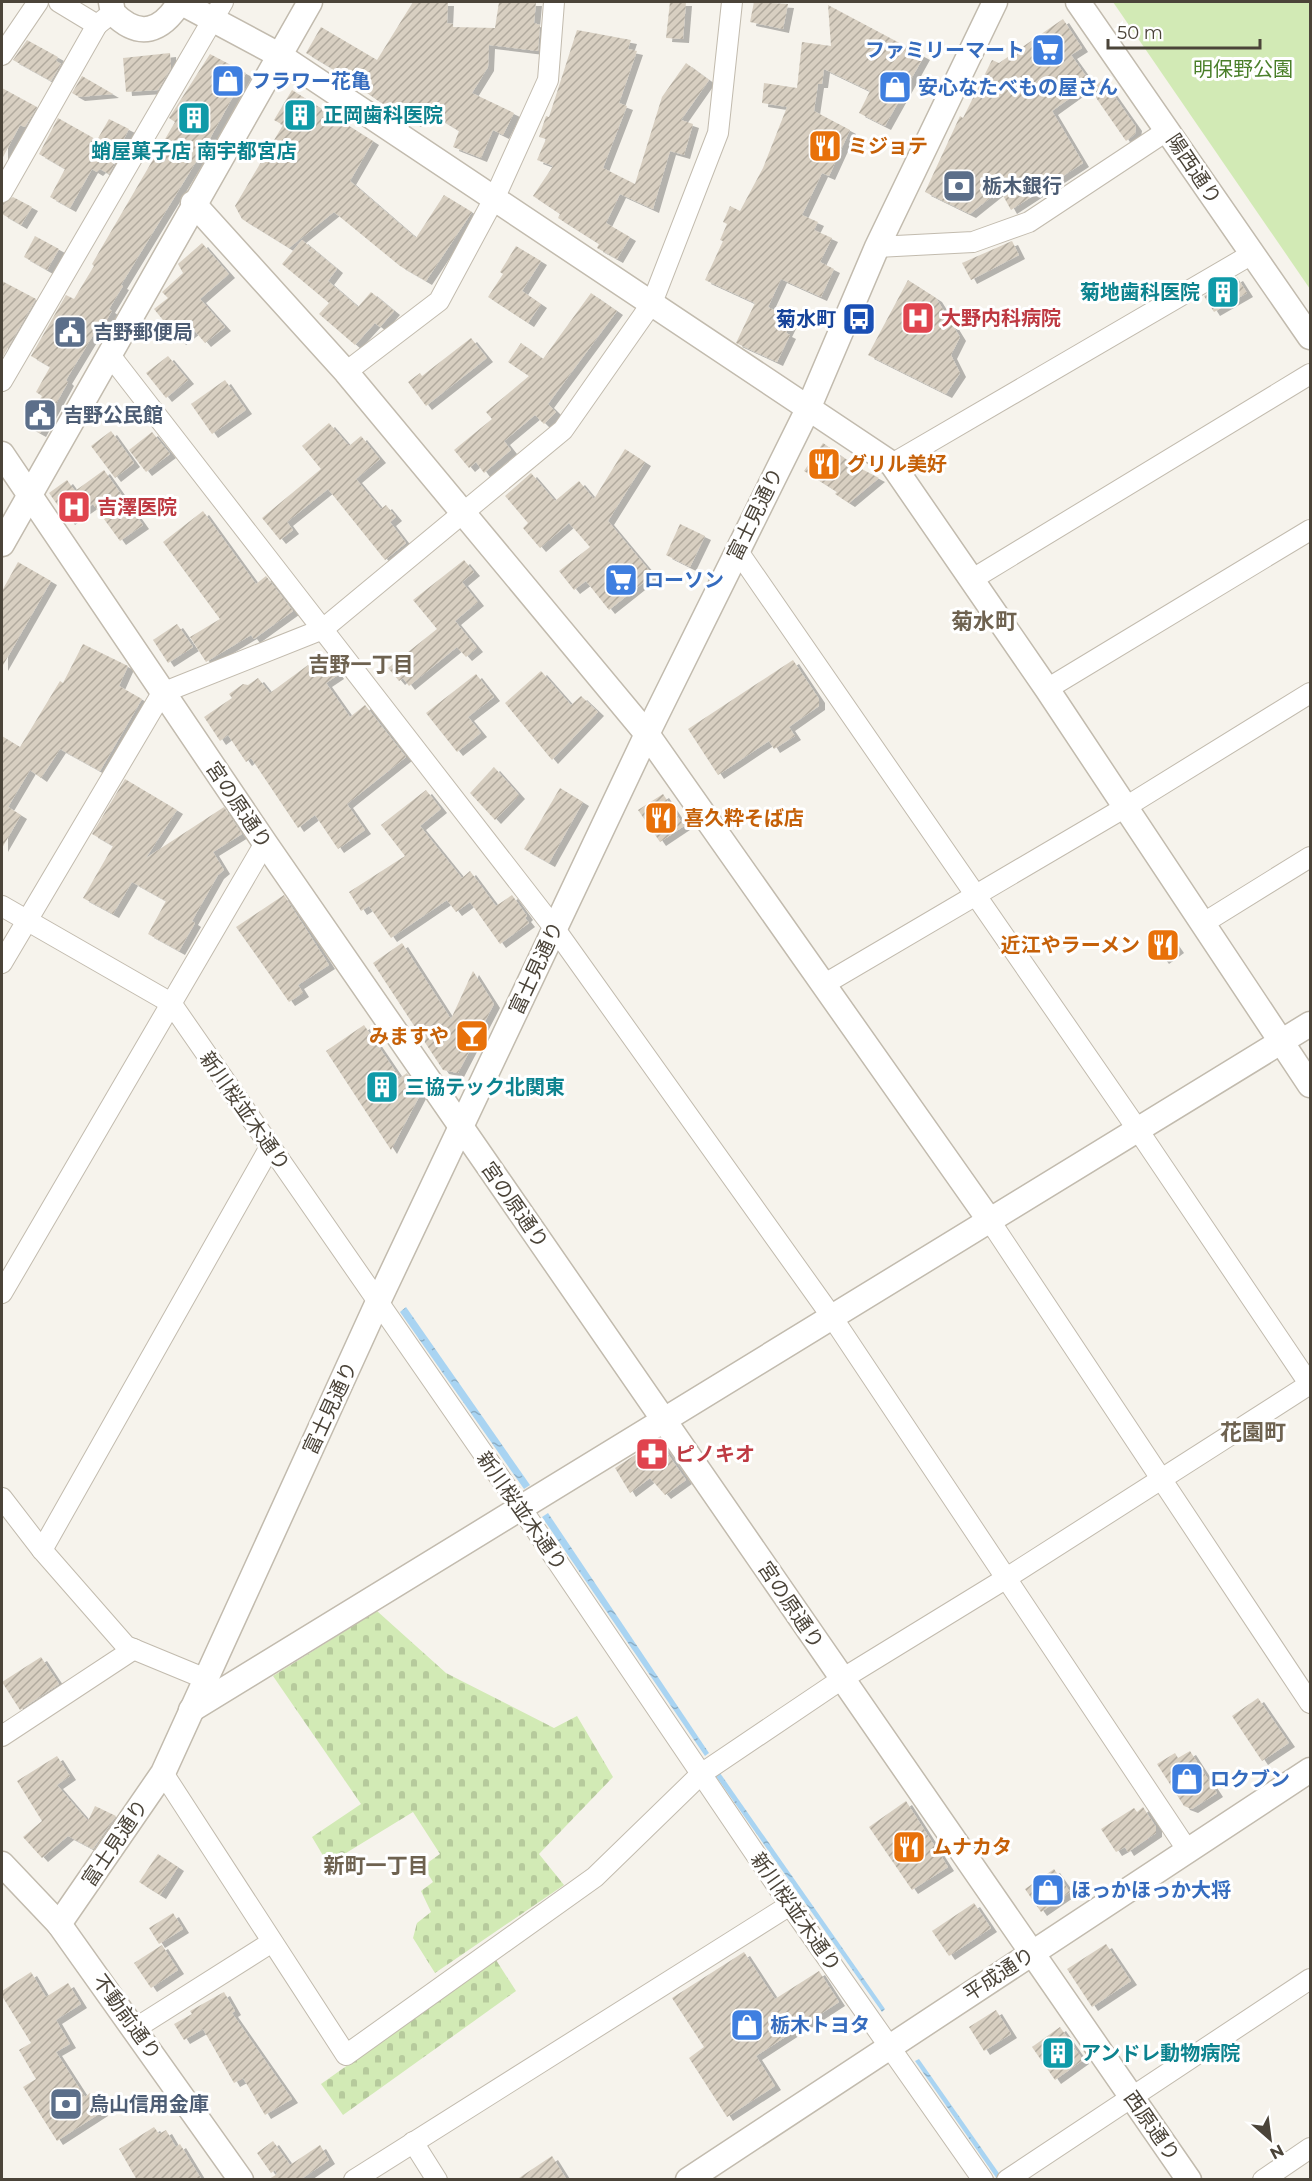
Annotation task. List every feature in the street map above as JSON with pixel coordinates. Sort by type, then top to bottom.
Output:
[{"type":"street","points":[[2,55],[38,2]]},
{"type":"street","points":[[59,2],[107,13],[134,29],[146,29],[163,24],[180,2],[218,10],[279,55],[892,464],[1047,689],[1124,808],[1311,1085]]},
{"type":"street","points":[[2,544],[193,203],[309,2]]},
{"type":"street","points":[[346,372],[439,301],[495,197],[548,80],[554,2]]},
{"type":"street","points":[[2,963],[162,693],[323,629],[563,430],[652,303],[718,133],[732,2]]},
{"type":"street","name":"富士見通り","points":[[59,1924],[163,1773],[377,1304],[647,734],[808,409],[877,248],[995,2]]},
{"type":"street","name":"陽西通り","points":[[1078,2],[1311,337]]},
{"type":"street","points":[[2,381],[218,10]]},
{"type":"street","points":[[2,192],[107,13]]},
{"type":"street","points":[[877,248],[974,242],[1029,222],[1168,130]]},
{"type":"street","points":[[193,203],[346,372],[647,734],[990,1221],[1311,1703]]},
{"type":"street","points":[[892,464],[1252,254]]},
{"type":"street","points":[[109,354],[555,929],[832,1317],[1188,1851]]},
{"type":"street","points":[[971,580],[1311,374]]},
{"type":"street","name":"宮の原通り","points":[[2,454],[264,843],[1032,1953]]},
{"type":"street","points":[[1047,689],[1311,530]]},
{"type":"street","points":[[163,1773],[346,2055],[596,1876],[701,1774],[842,1679],[1005,1579],[1310,1384],[1138,1130],[737,550]]},
{"type":"street","points":[[823,985],[1124,808],[1311,693]]},
{"type":"street","points":[[2,1293],[264,843]]},
{"type":"street","points":[[1202,924],[1311,857]]},
{"type":"street","name":"新川桜並木通り","points":[[2,906],[171,1003],[377,1304],[521,1508],[790,1905],[983,2180]]},
{"type":"street","points":[[191,1710],[1311,1024]]},
{"type":"street","points":[[42,1550],[270,1147]]},
{"type":"street","points":[[2,1498],[42,1550],[126,1646],[206,1679]]},
{"type":"street","points":[[2,1736],[134,1649]]},
{"type":"street","name":"平成通り","points":[[688,2180],[1311,1770]]},
{"type":"street","name":"不動前通り","points":[[2,1864],[59,1924],[136,2028],[241,2180]]},
{"type":"street","points":[[354,2180],[790,1905]]},
{"type":"street","points":[[136,2028],[272,1942]]},
{"type":"street","name":"西原通り","points":[[1032,1953],[1190,2180]]},
{"type":"street","points":[[1007,2180],[1311,1979]]},
{"type":"street","points":[[413,2142],[437,2180]]},
{"type":"street","points":[[1263,2180],[1311,2148]]},
{"type":"green space","name":"明保野公園","points":[[1113,2],[1310,2],[1310,289]]},
{"type":"green space","points":[[377,1611],[446,1673],[554,1728],[577,1716],[613,1777],[539,1854],[564,1885],[435,1973],[413,1938],[417,1923],[431,1912],[421,1891],[433,1882],[423,1866],[440,1854],[413,1812],[328,1864],[312,1837],[361,1804],[273,1676]]},
{"type":"green space","points":[[496,1960],[516,1991],[343,2115],[321,2084]]},
{"type":"water","points":[[406,1307],[530,1485],[524,1489],[400,1312]]},
{"type":"water","points":[[548,1513],[709,1753],[705,1756],[542,1517]]},
{"type":"water","points":[[720,1773],[885,2009],[882,2012],[715,1775]]},
{"type":"water","points":[[919,2059],[1003,2179],[997,2179],[915,2061]]},
{"type":"building","points":[[413,2],[448,2],[447,23],[453,24],[453,27],[495,28],[499,2],[536,2],[534,23],[540,25],[538,51],[489,45],[488,67],[472,93],[514,113],[503,135],[493,130],[481,158],[453,147],[459,131],[423,109],[415,123],[377,100],[360,88],[361,86],[306,53],[321,27],[377,60]]},
{"type":"building","points":[[670,2],[686,2],[683,39],[666,38]]},
{"type":"building","points":[[754,2],[788,4],[783,29],[750,22]]},
{"type":"building","points":[[828,5],[924,56],[885,126],[859,113],[870,91],[824,69],[822,84],[818,84],[814,111],[850,130],[829,176],[822,173],[802,215],[818,222],[814,230],[832,238],[820,262],[834,269],[821,297],[781,279],[768,307],[793,319],[786,333],[790,335],[777,362],[736,343],[755,303],[705,280],[723,241],[720,240],[727,224],[723,222],[730,206],[740,211],[763,168],[787,107],[762,103],[764,83],[797,88],[802,42],[831,46]]},
{"type":"building","points":[[1063,19],[1082,48],[1071,55],[1091,83],[1052,111],[1083,163],[1011,210],[1000,190],[970,214],[925,192],[960,116],[963,118],[992,60],[999,63]]},
{"type":"building","points":[[577,30],[631,40],[628,49],[637,51],[619,103],[627,106],[603,168],[635,184],[662,97],[686,63],[709,80],[681,120],[693,124],[684,155],[670,151],[653,209],[620,194],[606,223],[630,237],[617,259],[597,248],[599,244],[558,218],[560,214],[533,196],[553,166],[537,160],[546,139],[539,137],[546,116],[549,117]]},
{"type":"building","points":[[27,40],[58,57],[56,61],[61,64],[51,81],[13,60]]},
{"type":"building","points":[[170,53],[171,68],[158,90],[126,92],[123,58]]},
{"type":"building","points":[[210,54],[246,73],[208,142],[121,285],[123,286],[109,309],[112,311],[98,334],[95,332],[66,380],[68,382],[40,433],[24,424],[42,396],[36,392],[50,367],[31,356],[66,295],[74,299],[94,266],[92,264],[175,122],[169,118]]},
{"type":"building","points":[[82,76],[113,94],[79,97],[72,93]]},
{"type":"building","points":[[1103,80],[1136,127],[1135,134],[1126,141],[1090,89]]},
{"type":"building","points":[[2,88],[37,107],[25,127],[20,125],[2,159]]},
{"type":"building","points":[[292,90],[373,141],[350,181],[416,238],[444,195],[472,212],[426,281],[400,266],[334,212],[289,248],[242,219],[235,206],[283,125],[274,120]]},
{"type":"building","points":[[58,118],[97,140],[109,119],[129,129],[116,154],[119,156],[109,174],[100,169],[97,172],[92,169],[70,208],[50,197],[65,169],[39,154]]},
{"type":"building","points":[[13,197],[32,207],[21,225],[2,214],[2,204]]},
{"type":"building","points":[[35,236],[59,249],[47,270],[24,257]]},
{"type":"building","points":[[302,240],[337,269],[328,281],[358,307],[371,292],[394,311],[380,327],[375,323],[355,345],[319,314],[329,303],[282,264]]},
{"type":"building","points":[[1012,241],[1019,255],[971,280],[962,263]]},
{"type":"building","points":[[202,243],[229,274],[200,299],[225,327],[205,343],[194,330],[180,341],[154,309],[168,298],[162,292],[183,273],[178,264]]},
{"type":"building","points":[[516,246],[541,261],[522,291],[541,304],[528,323],[488,297],[503,274],[500,272]]},
{"type":"building","name":"菊地歯科医院","points":[[1237,277],[1247,293],[1214,312],[1204,296]]},
{"type":"building","name":"大野内科病院","points":[[908,280],[936,298],[960,337],[951,355],[960,373],[946,394],[868,355]]},
{"type":"building","points":[[2,281],[36,299],[2,358]]},
{"type":"building","points":[[591,293],[617,311],[548,404],[556,412],[544,424],[535,415],[504,441],[511,450],[484,473],[476,462],[469,468],[454,450],[492,419],[486,412],[529,376],[508,362],[521,343],[543,359]]},
{"type":"building","points":[[471,338],[487,358],[426,406],[408,382],[420,373],[422,376]]},
{"type":"building","points":[[168,356],[188,380],[166,398],[146,373]]},
{"type":"building","points":[[225,380],[246,410],[212,434],[191,404]]},
{"type":"building","points":[[329,423],[349,446],[361,436],[380,459],[356,479],[381,509],[386,505],[396,517],[390,522],[406,543],[385,560],[328,489],[287,522],[293,530],[280,540],[262,518],[321,469],[302,446]]},
{"type":"building","points":[[111,431],[134,463],[115,478],[91,446]]},
{"type":"building","points":[[152,432],[170,454],[146,472],[129,450]]},
{"type":"building","points":[[823,443],[854,465],[879,478],[849,503],[835,494],[837,492],[804,471]]},
{"type":"building","points":[[625,449],[645,462],[608,521],[653,575],[609,610],[586,581],[574,590],[559,571],[590,547],[569,523],[540,548],[523,528],[528,523],[505,496],[531,473],[555,501],[579,481],[594,499]]},
{"type":"building","points":[[104,470],[143,525],[120,541],[93,504],[69,521],[49,493],[67,480],[75,491]]},
{"type":"building","points":[[203,511],[256,584],[266,576],[293,611],[254,639],[251,635],[206,662],[190,637],[220,619],[163,542]]},
{"type":"building","points":[[680,524],[705,536],[690,567],[666,555]]},
{"type":"building","points":[[464,560],[474,572],[462,582],[478,602],[455,621],[477,648],[466,657],[457,647],[409,686],[403,678],[399,681],[388,668],[437,629],[413,600]]},
{"type":"building","points":[[18,562],[51,581],[2,667],[2,591]]},
{"type":"building","points":[[177,624],[193,647],[168,663],[153,640]]},
{"type":"building","points":[[83,644],[128,666],[119,686],[142,699],[100,771],[60,749],[41,778],[30,770],[8,807],[21,815],[2,848],[2,736],[20,747],[60,681],[63,683]]},
{"type":"building","points":[[323,654],[338,675],[326,683],[350,717],[365,705],[406,757],[347,804],[365,830],[338,849],[315,815],[298,828],[251,758],[246,762],[228,735],[220,741],[204,717],[232,698],[229,694],[243,684],[248,685],[258,678],[270,693]]},
{"type":"building","points":[[793,660],[819,699],[819,706],[789,727],[795,736],[774,749],[769,741],[718,775],[688,729]]},
{"type":"building","points":[[541,671],[571,705],[581,696],[598,712],[552,760],[505,703]]},
{"type":"building","points":[[476,674],[494,697],[468,717],[481,733],[457,752],[426,713]]},
{"type":"building","points":[[494,767],[519,795],[495,820],[470,793]]},
{"type":"building","points":[[125,779],[177,810],[146,858],[224,807],[242,834],[213,852],[224,870],[218,875],[192,921],[195,923],[179,951],[148,934],[166,901],[132,882],[113,914],[83,898],[113,846],[92,834]]},
{"type":"building","points":[[560,788],[583,802],[549,863],[524,849]]},
{"type":"building","points":[[426,790],[441,809],[420,826],[462,878],[470,871],[496,906],[512,895],[527,916],[525,918],[529,923],[500,944],[470,902],[456,912],[447,900],[391,938],[369,906],[361,911],[349,892],[405,856],[381,825]]},
{"type":"building","name":"喜久粋そば店","points":[[663,794],[684,826],[660,842],[638,810]]},
{"type":"building","points":[[284,895],[329,965],[298,985],[303,993],[289,1002],[236,927]]},
{"type":"building","name":"近江やラーメン","points":[[1164,929],[1178,949],[1163,960],[1148,940]]},
{"type":"building","points":[[402,943],[451,1019],[473,971],[494,1004],[458,1073],[443,1070],[373,963]]},
{"type":"building","name":"三協テック北関東","points":[[364,1025],[400,1078],[407,1073],[420,1095],[391,1150],[326,1051]]},
{"type":"building","name":"ピノキオ","points":[[658,1440],[686,1480],[665,1495],[650,1478],[630,1493],[615,1468]]},
{"type":"building","points":[[41,1657],[59,1684],[20,1710],[2,1682]]},
{"type":"building","points":[[1258,1698],[1289,1743],[1262,1761],[1232,1716]]},
{"type":"building","name":"ロクブン","points":[[1190,1751],[1217,1793],[1192,1809],[1184,1806],[1157,1764],[1175,1753],[1178,1758]]},
{"type":"building","points":[[57,1756],[70,1776],[57,1785],[88,1821],[95,1806],[116,1816],[93,1849],[68,1836],[42,1858],[23,1837],[42,1821],[17,1781]]},
{"type":"building","name":"ムナカタ","points":[[906,1801],[948,1867],[912,1890],[869,1827]]},
{"type":"building","points":[[1143,1807],[1156,1827],[1156,1833],[1128,1852],[1125,1847],[1116,1852],[1101,1829],[1134,1808],[1137,1812]]},
{"type":"building","points":[[158,1854],[178,1867],[160,1895],[139,1882]]},
{"type":"building","name":"ほっかほっか大将","points":[[1054,1869],[1070,1892],[1041,1912],[1025,1889]]},
{"type":"building","points":[[974,1903],[991,1928],[949,1956],[932,1931]]},
{"type":"building","points":[[173,1913],[183,1929],[159,1944],[149,1928]]},
{"type":"building","points":[[1106,1944],[1131,1981],[1092,2007],[1067,1969]]},
{"type":"building","points":[[162,1945],[178,1970],[151,1988],[134,1963]]},
{"type":"building","name":"栃木トヨタ","points":[[744,1952],[775,1999],[819,1971],[839,2002],[756,2056],[775,2086],[727,2117],[689,2058],[704,2047],[672,1998]]},
{"type":"building","points":[[31,1972],[46,1997],[68,1983],[81,2004],[56,2020],[70,2044],[56,2052],[85,2097],[90,2093],[102,2112],[57,2141],[23,2087],[36,2079],[19,2050],[31,2043],[2,1996],[2,1991]]},
{"type":"building","points":[[224,1992],[235,2011],[232,2013],[292,2099],[265,2115],[243,2078],[234,2083],[203,2029],[184,2040],[174,2024],[192,2014],[190,2011]]},
{"type":"building","points":[[996,2010],[1011,2034],[984,2051],[969,2027]]},
{"type":"building","name":"アンドレ動物病院","points":[[1060,2027],[1083,2060],[1055,2080],[1032,2047]]},
{"type":"building","points":[[154,2127],[159,2134],[166,2130],[176,2147],[180,2144],[202,2180],[137,2180],[119,2149]]},
{"type":"building","points":[[273,2141],[290,2165],[320,2145],[329,2160],[300,2180],[268,2180],[277,2174],[275,2170],[271,2173],[257,2153]]},
{"type":"building","points":[[552,2156],[567,2180],[516,2180]]},
{"type":"place","name":"ファミリーマート","points":[[1048,50]]},
{"type":"place","name":"フラワー花亀","points":[[228,81]]},
{"type":"place","name":"安心なたべもの屋さん","points":[[895,87]]},
{"type":"place","name":"正岡歯科医院","points":[[300,115]]},
{"type":"place","name":"蛸屋菓子店 南宇都宮店","points":[[194,118]]},
{"type":"place","name":"ミジョテ","points":[[825,146]]},
{"type":"place","name":"栃木銀行","points":[[959,186]]},
{"type":"place","name":"菊地歯科医院","points":[[1223,292]]},
{"type":"place","name":"大野内科病院","points":[[918,318]]},
{"type":"place","name":"菊水町","points":[[859,319]]},
{"type":"place","name":"吉野郵便局","points":[[70,332]]},
{"type":"place","name":"吉野公民館","points":[[40,415]]},
{"type":"place","name":"グリル美好","points":[[824,464]]},
{"type":"place","name":"吉澤医院","points":[[74,507]]},
{"type":"place","name":"ローソン","points":[[621,580]]},
{"type":"place","name":"喜久粋そば店","points":[[661,818]]},
{"type":"place","name":"近江やラーメン","points":[[1163,945]]},
{"type":"place","name":"みますや","points":[[472,1036]]},
{"type":"place","name":"三協テック北関東","points":[[382,1087]]},
{"type":"place","name":"ピノキオ","points":[[652,1454]]},
{"type":"place","name":"ロクブン","points":[[1187,1779]]},
{"type":"place","name":"ムナカタ","points":[[909,1847]]},
{"type":"place","name":"ほっかほっか大将","points":[[1048,1890]]},
{"type":"place","name":"栃木トヨタ","points":[[747,2025]]},
{"type":"place","name":"アンドレ動物病院","points":[[1058,2053]]},
{"type":"place","name":"烏山信用金庫","points":[[66,2104]]},
{"type":"district","name":"菊水町","points":[[984,621]]},
{"type":"district","name":"吉野一丁目","points":[[361,664]]},
{"type":"district","name":"花園町","points":[[1253,1432]]},
{"type":"district","name":"新町一丁目","points":[[376,1865]]}]
